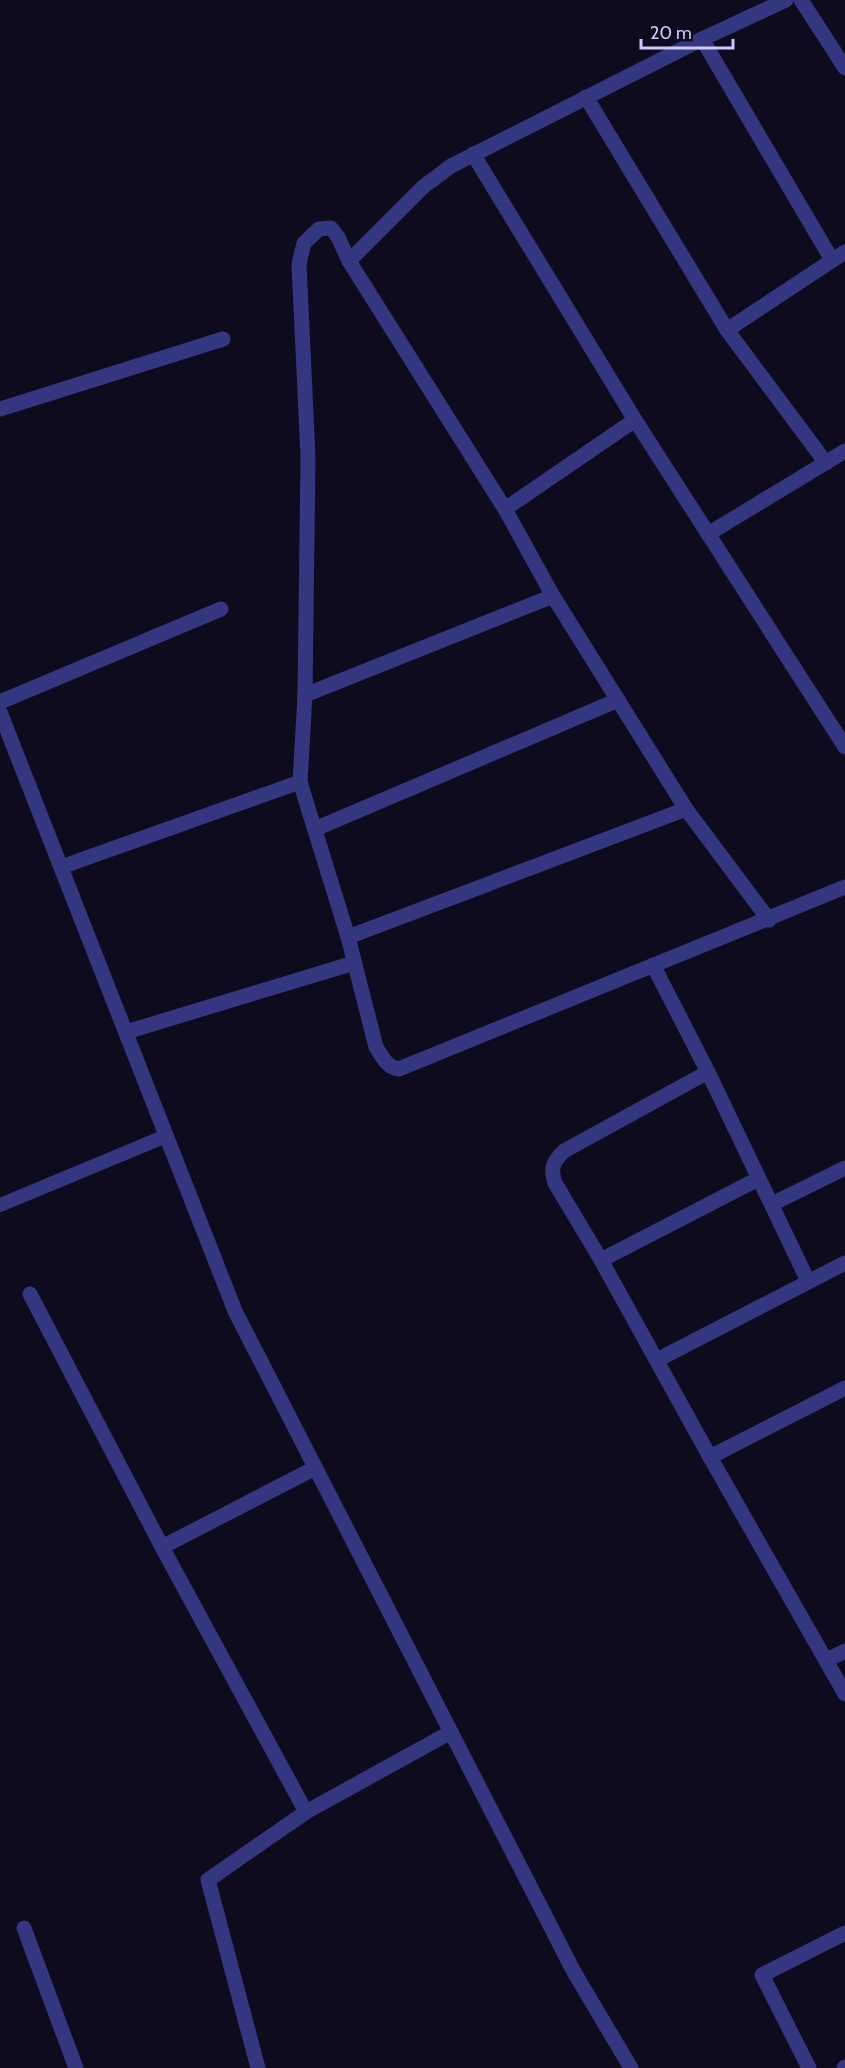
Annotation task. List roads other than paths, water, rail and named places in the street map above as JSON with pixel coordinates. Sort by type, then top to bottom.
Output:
[{"type":"street","points":[[349,261],[423,187],[473,154],[702,39],[786,0]]},
{"type":"street","points":[[801,0],[845,68]]},
{"type":"street","points":[[702,39],[839,256],[727,330]]},
{"type":"street","points":[[586,97],[727,330],[826,463]]},
{"type":"street","points":[[473,154],[635,420],[845,747]]},
{"type":"street","points":[[769,920],[686,809],[554,596],[505,509],[349,261],[338,237],[331,228],[319,229],[304,243],[298,264],[308,457],[305,694],[300,782],[348,937],[376,1047],[393,1068],[399,1069],[769,920],[845,887]]},
{"type":"street","points":[[0,410],[223,339]]},
{"type":"street","points":[[505,509],[635,420]]},
{"type":"street","points":[[708,534],[844,454]]},
{"type":"street","points":[[305,694],[554,596]]},
{"type":"street","points":[[0,702],[221,609]]},
{"type":"street","points":[[315,830],[618,700]]},
{"type":"street","points":[[0,712],[235,1311],[574,1972],[631,2068]]},
{"type":"street","points":[[61,867],[300,782]]},
{"type":"street","points":[[348,937],[686,809]]},
{"type":"street","points":[[126,1032],[354,963]]},
{"type":"street","points":[[653,965],[708,1072],[808,1281]]},
{"type":"street","points":[[708,1072],[564,1151],[555,1161],[552,1173],[555,1183],[601,1260],[845,1694]]},
{"type":"street","points":[[772,1204],[845,1168]]},
{"type":"street","points":[[601,1260],[758,1179]]},
{"type":"street","points":[[657,1360],[845,1263]]},
{"type":"street","points":[[30,1294],[162,1547],[306,1812]]},
{"type":"street","points":[[710,1457],[845,1388]]},
{"type":"street","points":[[162,1547],[315,1468]]},
{"type":"street","points":[[827,1660],[845,1651]]},
{"type":"street","points":[[258,2068],[208,1880],[306,1812],[451,1732]]},
{"type":"street","points":[[24,1928],[76,2068]]},
{"type":"street","points":[[809,2068],[762,1974],[845,1933]]},
{"type":"lane","points":[[0,1205],[166,1136]]}]
